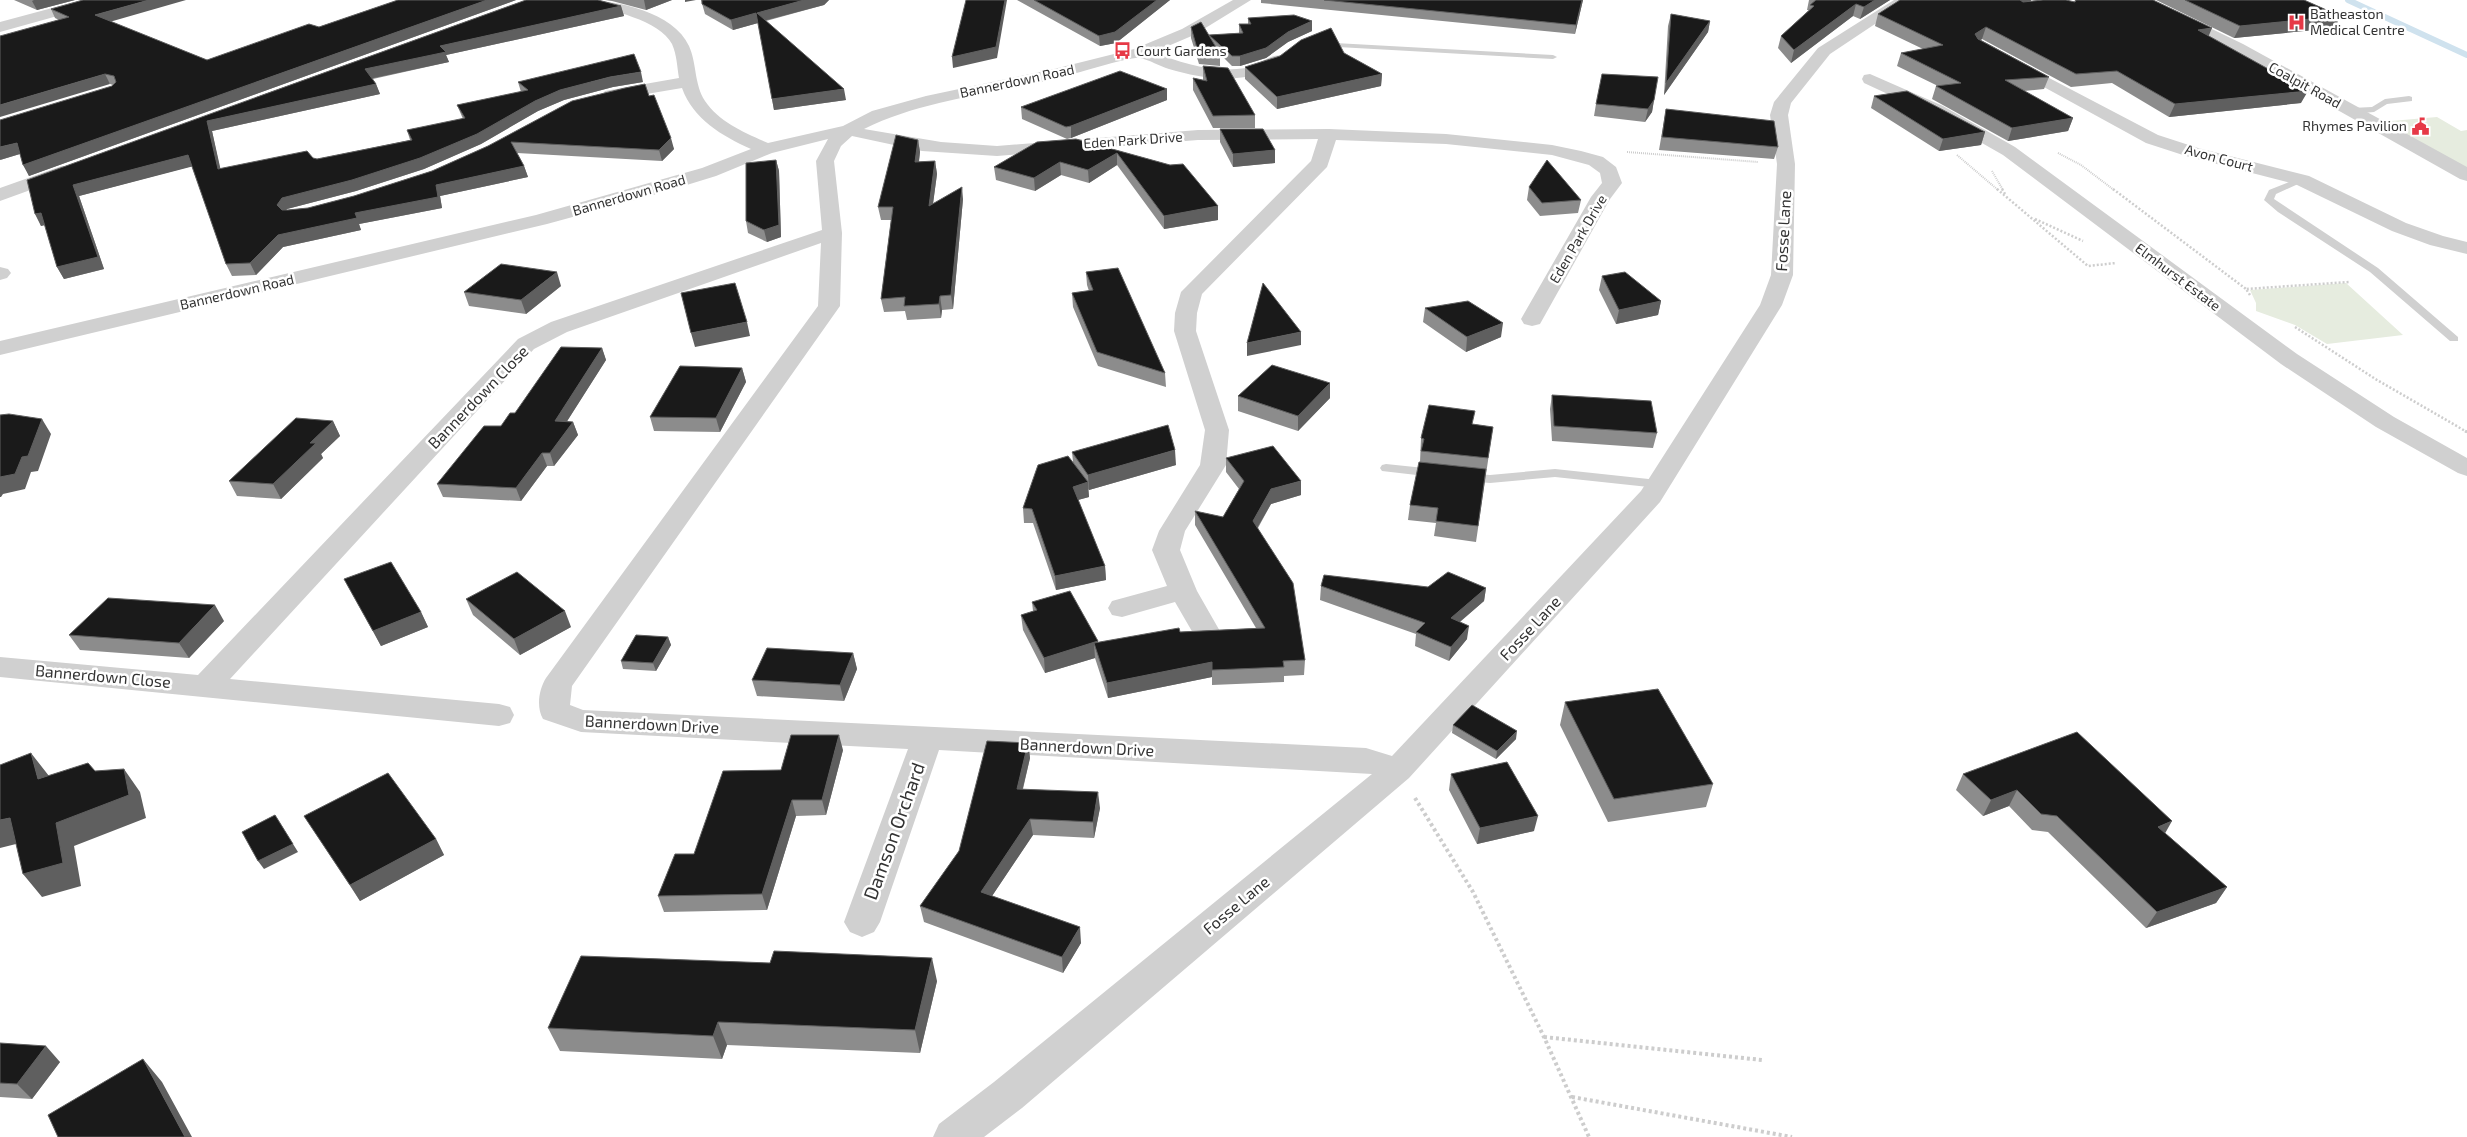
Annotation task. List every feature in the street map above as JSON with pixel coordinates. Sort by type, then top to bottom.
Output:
[{"type":"street","points":[[5,23],[98,0]]},
{"type":"street","points":[[590,0],[647,18],[674,34],[686,55],[688,82],[711,119],[734,135],[766,150]]},
{"type":"street","name":"Bannerdown Road","points":[[0,348],[540,220],[709,172],[766,150],[848,130],[878,115],[932,100],[1055,74],[1140,52],[1188,32],[1244,0]]},
{"type":"street","name":"Fosse Lane","points":[[953,1137],[1008,1096],[1398,770],[1651,496],[1771,306],[1782,275],[1786,164],[1779,115],[1783,102],[1824,51],[1904,0]]},
{"type":"street","name":"Coalpit Road","points":[[2140,0],[2237,47],[2467,175]]},
{"type":"street","points":[[1319,39],[1338,45]]},
{"type":"street","points":[[1140,52],[1187,70],[1236,73],[1274,63],[1292,49]]},
{"type":"street","name":"Avon Court","points":[[1998,56],[2152,139],[2215,158],[2302,180],[2408,231],[2437,242],[2467,248]]},
{"type":"street","points":[[598,98],[617,93],[688,82]]},
{"type":"street","name":"Elmhurst Estate","points":[[1877,86],[1937,110],[2009,151],[2289,360],[2343,395],[2467,468]]},
{"type":"street","name":"Eden Park Drive","points":[[848,130],[934,149],[964,151],[997,151],[1198,135],[1330,134],[1446,139],[1552,150],[1596,161],[1609,171],[1612,183],[1601,197],[1532,319]]},
{"type":"street","name":"Bannerdown Drive","points":[[848,130],[833,144],[826,161],[832,233],[829,306],[557,685],[554,710],[581,721],[1366,760],[1398,770]]},
{"type":"street","points":[[1207,633],[1183,591],[1166,550],[1172,530],[1213,465],[1217,430],[1186,331],[1186,313],[1192,292],[1320,163],[1330,134]]},
{"type":"street","points":[[0,196],[74,168]]},
{"type":"street","name":"Bannerdown Close","points":[[206,686],[526,344],[559,328],[832,233]]},
{"type":"street","points":[[1122,608],[1183,591]]},
{"type":"street","name":"Bannerdown Close","points":[[0,667],[499,715]]},
{"type":"street","name":"Damson Orchard","points":[[862,922],[927,739]]},
{"type":"lane","points":[[1338,45],[1553,57]]},
{"type":"lane","points":[[2352,111],[2374,109],[2385,102],[2409,100]]},
{"type":"lane","points":[[2302,180],[2272,192],[2269,200],[2374,270],[2454,340]]},
{"type":"lane","points":[[1386,468],[1490,479],[1555,473],[1658,484]]},
{"type":"path","points":[[1575,155],[1621,151],[1786,164]]},
{"type":"path","points":[[1957,155],[2088,266],[2121,263]]},
{"type":"path","points":[[1990,168],[2007,197]]},
{"type":"path","points":[[2030,216],[2084,241]]},
{"type":"path","points":[[2229,315],[2249,312],[2252,302],[2246,289],[2347,282]]},
{"type":"path","points":[[2290,325],[2312,336],[2377,380],[2467,432]]},
{"type":"path","points":[[1398,770],[1472,892],[1544,1037],[1589,1137]]},
{"type":"path","points":[[1544,1037],[1762,1060]]},
{"type":"path","points":[[1572,1097],[1792,1137]]},
{"type":"shaded area","points":[[2437,117],[2461,131],[2467,130],[2467,168],[2380,122]]},
{"type":"shaded area","points":[[2346,283],[2403,335],[2327,344],[2295,325],[2256,311],[2256,303],[2250,290]]},
{"type":"building","points":[[83,0],[149,0],[95,15],[207,60],[309,24],[319,27],[398,0],[487,0],[23,165],[17,143],[0,147],[0,120],[112,86],[116,82],[114,76],[105,74],[0,105],[0,36],[69,17],[51,9]]},
{"type":"building","points":[[526,0],[598,0],[621,6],[440,46],[446,52],[365,69],[376,84],[207,121],[218,169],[307,151],[313,158],[317,159],[412,140],[407,130],[465,118],[457,105],[528,90],[518,82],[634,54],[641,72],[610,77],[560,90],[535,101],[477,134],[420,158],[352,180],[282,198],[277,205],[282,210],[308,208],[354,196],[432,171],[488,146],[572,101],[645,84],[649,96],[654,95],[671,138],[659,150],[511,142],[524,166],[436,185],[438,197],[355,213],[357,218],[278,235],[250,263],[226,264],[188,155],[73,185],[98,257],[57,267],[41,213],[35,214],[27,180]]},
{"type":"building","points":[[702,0],[804,0],[757,13],[844,89],[772,99],[756,13],[731,20],[702,4]]},
{"type":"building","points":[[966,0],[1005,0],[996,47],[952,57]]},
{"type":"building","points":[[1034,0],[1157,0],[1115,32],[1099,36]]},
{"type":"building","points":[[1324,0],[1582,0],[1576,25]]},
{"type":"building","points":[[1816,0],[1875,0],[1864,7],[1856,4],[1794,50],[1781,36],[1814,6],[1810,5]]},
{"type":"building","points":[[1900,0],[2020,0],[2023,2],[2066,0],[2075,2],[2076,0],[2153,0],[2212,28],[2198,30],[2308,91],[2175,104],[2117,71],[2076,74],[1986,27],[1975,34],[1978,39],[2049,77],[2005,80],[2073,118],[2012,128],[1936,86],[1961,83],[1901,53],[1943,45],[1878,14]]},
{"type":"building","points":[[2185,0],[2304,0],[2340,16],[2240,26]]},
{"type":"building","points":[[1671,14],[1710,21],[1666,83]]},
{"type":"building","points":[[1294,15],[1312,21],[1288,32],[1266,48],[1240,56],[1232,56],[1209,35],[1243,33],[1239,24],[1251,24],[1248,18]]},
{"type":"building","points":[[1201,22],[1220,54],[1198,52],[1191,27]]},
{"type":"building","points":[[1331,28],[1344,53],[1382,74],[1277,97],[1245,67],[1280,56],[1301,40]]},
{"type":"building","points":[[1203,66],[1228,68],[1255,115],[1213,116],[1193,78],[1207,81]]},
{"type":"building","points":[[1120,71],[1167,89],[1066,127],[1021,107]]},
{"type":"building","points":[[1602,74],[1658,77],[1654,100],[1648,109],[1596,104]]},
{"type":"building","points":[[1907,91],[1985,132],[1943,139],[1874,96]]},
{"type":"building","points":[[1666,109],[1774,121],[1778,147],[1662,137]]},
{"type":"building","points":[[1220,129],[1263,129],[1275,150],[1233,154]]},
{"type":"building","points":[[896,135],[918,140],[915,162],[935,161],[929,206],[962,187],[951,295],[940,296],[939,304],[904,306],[905,297],[881,299],[893,207],[878,207]]},
{"type":"building","points":[[1076,139],[1170,165],[1183,164],[1218,206],[1164,216],[1117,153],[1088,170],[1060,162],[1034,178],[994,167],[1037,142]]},
{"type":"building","points":[[776,160],[779,225],[764,230],[746,221],[746,163]]},
{"type":"building","points":[[1547,160],[1581,200],[1542,203],[1529,187]]},
{"type":"building","points":[[501,264],[557,272],[521,300],[464,292]]},
{"type":"building","points":[[1118,268],[1165,373],[1097,352],[1072,293],[1093,290],[1086,272]]},
{"type":"building","points":[[1625,272],[1661,301],[1619,310],[1602,276]]},
{"type":"building","points":[[735,283],[747,322],[691,333],[681,293]]},
{"type":"building","points":[[1263,283],[1301,332],[1247,343]]},
{"type":"building","points":[[1468,301],[1503,323],[1467,337],[1425,308]]},
{"type":"building","points":[[561,347],[602,348],[555,421],[573,422],[550,453],[542,453],[516,488],[437,484],[484,426],[501,426],[510,413],[515,413]]},
{"type":"building","points":[[1272,365],[1330,383],[1298,416],[1238,396]]},
{"type":"building","points":[[680,366],[742,368],[716,418],[650,417]]},
{"type":"building","points":[[1552,395],[1651,401],[1657,433],[1554,426]]},
{"type":"building","points":[[1429,405],[1475,411],[1472,424],[1493,427],[1488,458],[1421,451],[1424,439],[1421,438]]},
{"type":"building","points":[[9,414],[42,419],[28,456],[22,457],[15,474],[0,477],[0,415]]},
{"type":"building","points":[[296,418],[333,421],[310,443],[316,443],[273,484],[229,481]]},
{"type":"building","points":[[1168,425],[1175,450],[1088,475],[1072,452]]},
{"type":"building","points":[[1273,446],[1301,481],[1271,489],[1253,521],[1293,583],[1305,660],[1283,661],[1284,667],[1212,670],[1212,662],[1107,683],[1094,643],[1179,628],[1180,632],[1265,628],[1195,511],[1223,517],[1244,481],[1226,458]]},
{"type":"building","points":[[1068,456],[1088,482],[1073,487],[1105,566],[1055,576],[1032,509],[1023,508],[1038,465]]},
{"type":"building","points":[[1419,462],[1486,469],[1478,526],[1436,521],[1438,508],[1410,505]]},
{"type":"building","points":[[391,562],[421,612],[373,631],[344,579]]},
{"type":"building","points":[[517,572],[565,611],[514,639],[466,599]]},
{"type":"building","points":[[1448,572],[1486,588],[1451,618],[1469,626],[1451,647],[1416,632],[1425,623],[1321,586],[1324,575],[1428,587]]},
{"type":"building","points":[[1070,591],[1098,641],[1044,658],[1021,615],[1037,610],[1032,602]]},
{"type":"building","points":[[108,598],[215,605],[179,643],[69,635]]},
{"type":"building","points":[[636,635],[668,637],[653,663],[621,661]]},
{"type":"building","points":[[767,648],[853,653],[840,685],[752,680]]},
{"type":"building","points":[[1658,689],[1713,784],[1614,799],[1565,702]]},
{"type":"building","points":[[1472,705],[1517,731],[1497,751],[1453,725]]},
{"type":"building","points":[[2077,732],[2172,821],[2158,827],[2227,887],[2157,912],[2057,816],[2041,814],[2017,790],[1991,800],[1963,774]]},
{"type":"building","points":[[791,735],[839,735],[822,800],[792,800],[762,894],[658,896],[675,854],[694,854],[723,771],[781,770]]},
{"type":"building","points":[[987,741],[1028,743],[1017,789],[1098,792],[1093,822],[1030,819],[981,892],[1080,927],[1062,957],[920,906],[959,851]]},
{"type":"building","points":[[31,753],[38,779],[88,763],[95,771],[124,769],[129,795],[56,823],[63,863],[23,874],[10,818],[0,820],[0,765]]},
{"type":"building","points":[[1507,762],[1538,816],[1480,828],[1451,774]]},
{"type":"building","points":[[388,773],[436,839],[350,885],[304,816]]},
{"type":"building","points":[[275,815],[293,844],[258,861],[242,832]]},
{"type":"building","points":[[774,951],[932,958],[915,1030],[718,1022],[713,1036],[548,1028],[581,956],[770,963]]},
{"type":"building","points":[[0,1043],[46,1046],[17,1084],[0,1083]]},
{"type":"building","points":[[143,1059],[185,1137],[58,1137],[48,1115]]},
{"type":"waterway","points":[[2348,0],[2467,55]]},
{"type":"place","name":"Batheaston Medical Centre","points":[[2296,22]]},
{"type":"place","name":"Court Gardens","points":[[1122,51]]},
{"type":"place","name":"Rhymes Pavilion","points":[[2421,126]]}]
